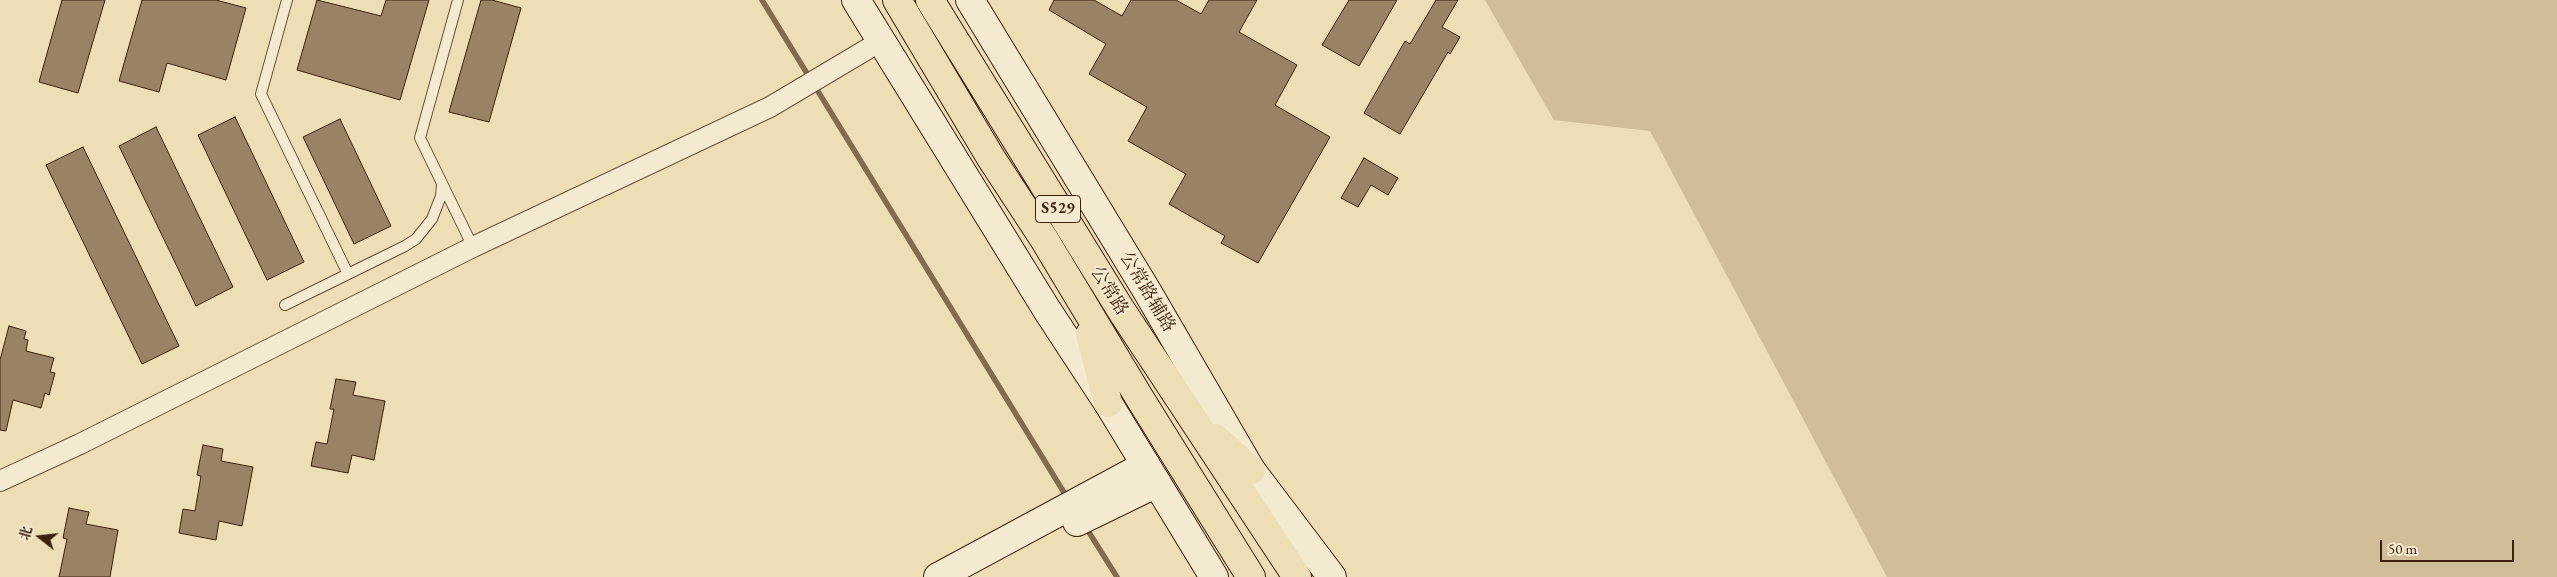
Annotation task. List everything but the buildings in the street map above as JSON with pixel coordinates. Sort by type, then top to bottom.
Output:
[{"type":"main road","points":[[856,0],[1047,310],[1108,403],[1214,577]]},
{"type":"main road","name":"公常路","points":[[897,0],[991,158],[1251,577]]},
{"type":"main road","name":"公常路","points":[[930,0],[1121,310],[1297,577]]},
{"type":"main road","name":"公常路辅路","points":[[970,0],[1147,291],[1252,470],[1332,577]]},
{"type":"main road","points":[[1082,304],[1108,403]]},
{"type":"main road","points":[[1190,416],[1252,470]]},
{"type":"main road","points":[[938,577],[1045,528],[1151,474]]},
{"type":"main road","points":[[977,577],[1045,528]]},
{"type":"street","points":[[0,481],[80,444],[473,247],[783,100],[881,41]]},
{"type":"lane","points":[[288,0],[262,94],[348,274]]},
{"type":"lane","points":[[458,0],[420,138],[473,247]]},
{"type":"lane","points":[[284,305],[416,239],[425,230],[435,214],[441,196],[442,184]]},
{"type":"shaded area","points":[[1485,0],[2557,0],[2557,577],[1887,577],[1650,131],[1554,120]]},
{"type":"waterway","points":[[762,0],[1068,499]]},
{"type":"waterway","points":[[1085,526],[1117,577]]}]
